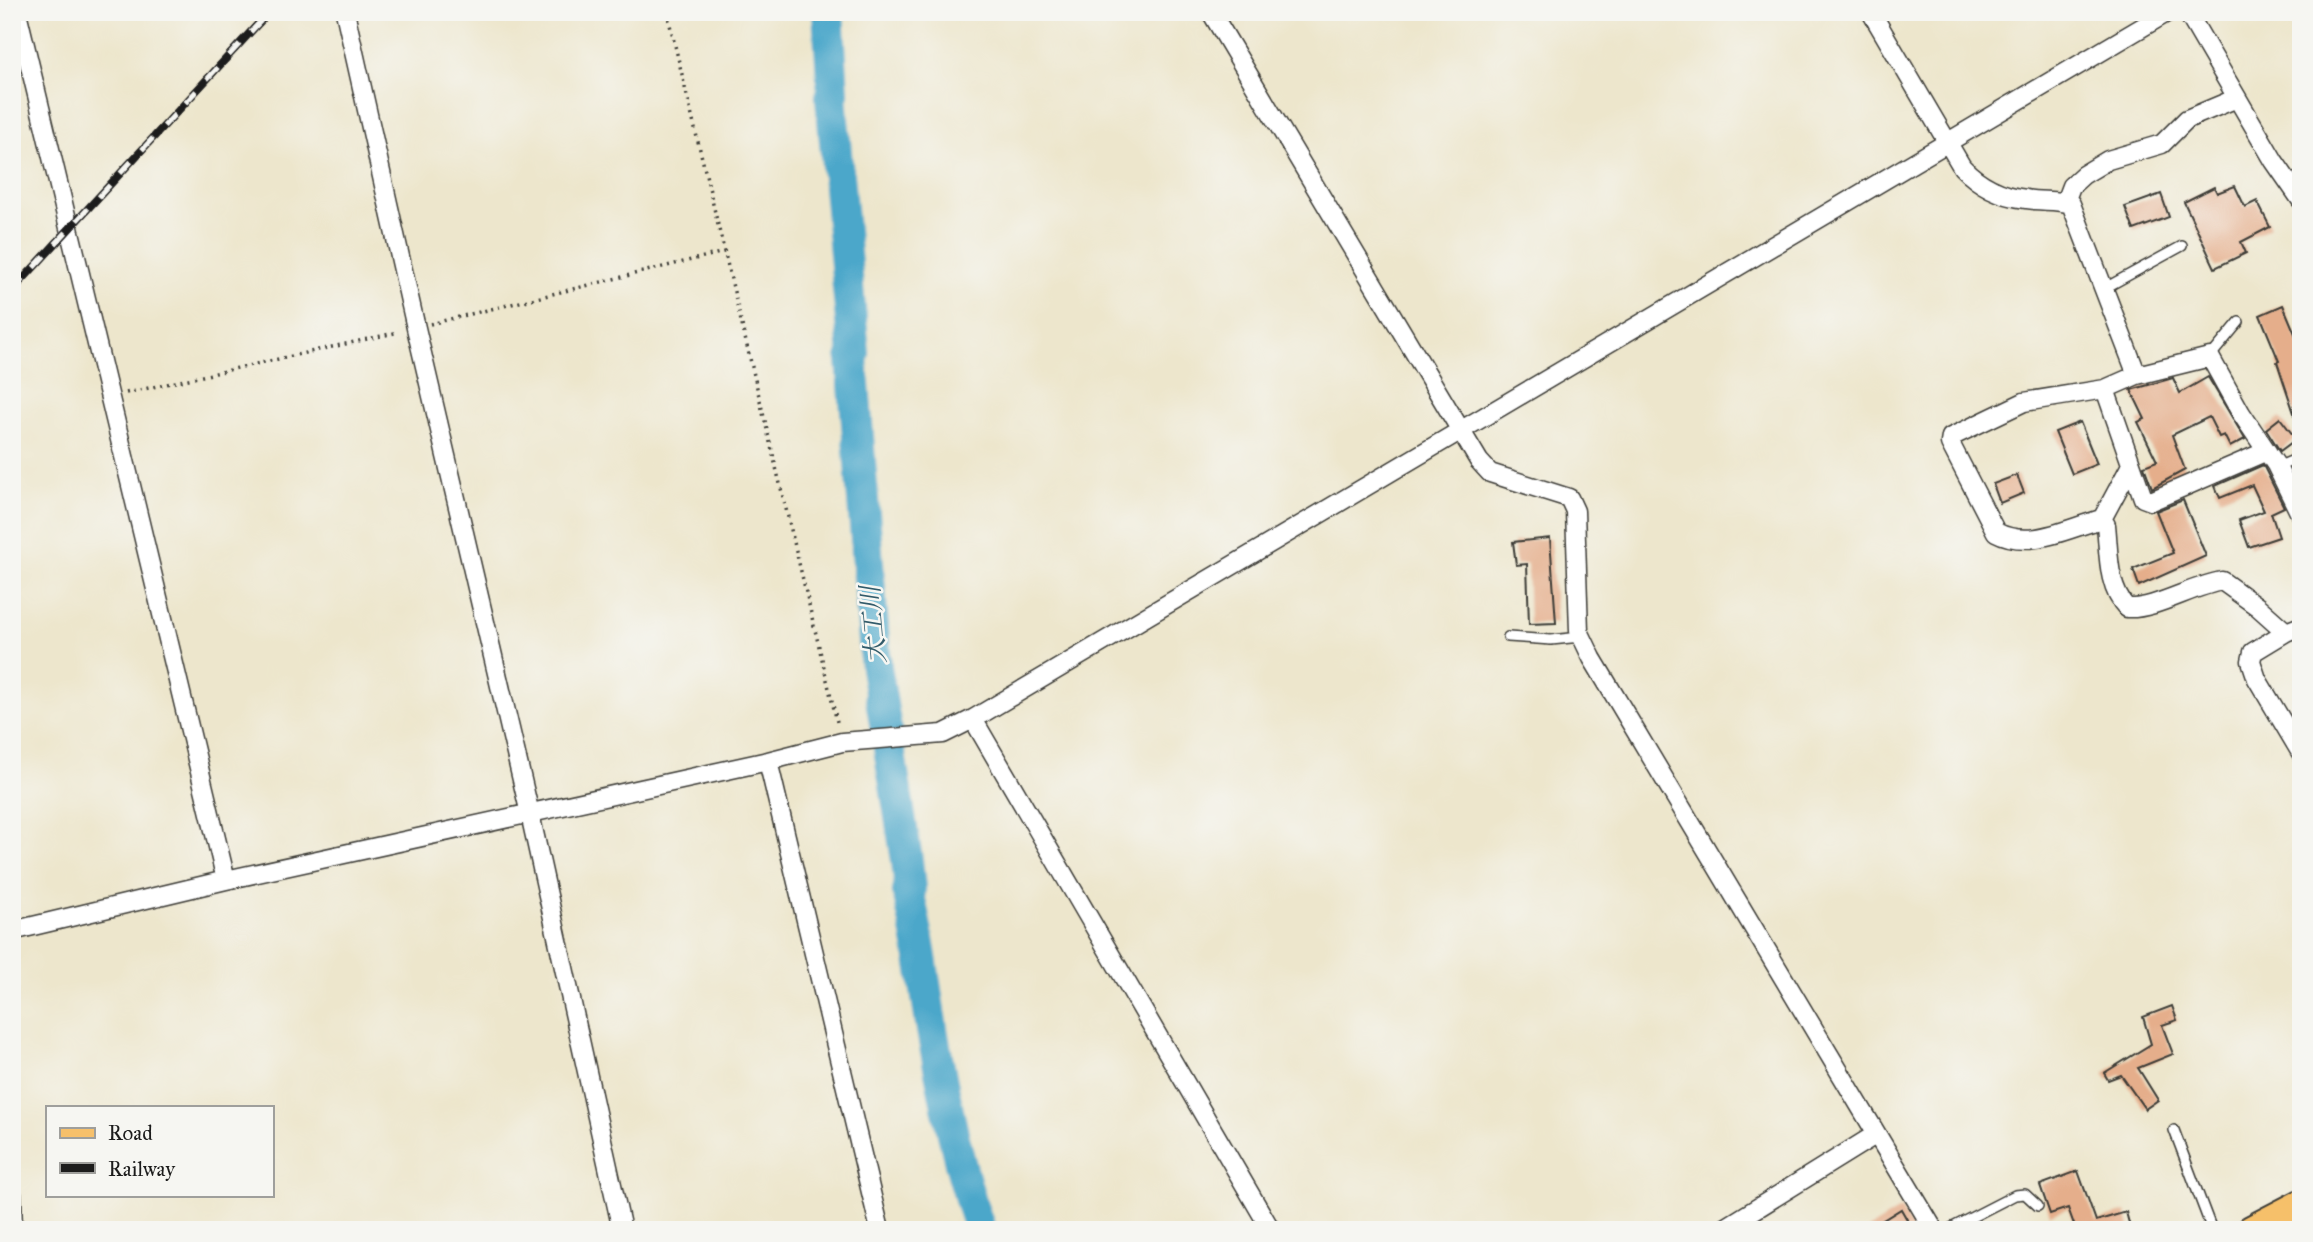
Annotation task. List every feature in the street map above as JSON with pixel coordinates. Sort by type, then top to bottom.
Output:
[{"type":"main road","points":[[2251,1230],[2301,1203]]},
{"type":"street","points":[[17,12],[226,880]]},
{"type":"street","points":[[345,12],[530,814],[622,1230]]},
{"type":"street","points":[[1211,12],[1479,461],[1490,473],[1569,498],[1576,511],[1581,637],[1875,1135],[1934,1230]]},
{"type":"street","points":[[1871,12],[1962,167],[1972,178],[1992,190],[2026,199],[2071,204],[2137,375]]},
{"type":"street","points":[[12,930],[226,880],[768,761],[842,742],[943,734],[973,719],[1462,431],[2168,12]]},
{"type":"street","points":[[2187,12],[2274,161],[2301,200]]},
{"type":"street","points":[[2065,202],[2071,186],[2083,175],[2108,160],[2162,144],[2188,119],[2237,98]]},
{"type":"street","points":[[2131,465],[2102,519],[2047,537],[2008,538],[1996,532],[1950,443],[1951,437],[2024,402],[2105,388],[2137,375],[2210,357],[2241,412],[2277,467],[2301,516]]},
{"type":"street","points":[[2105,388],[2143,498],[2151,501],[2267,452]]},
{"type":"street","points":[[2102,519],[2106,525],[2114,589],[2119,601],[2127,608],[2137,609],[2197,586],[2222,581],[2293,629],[2253,652],[2251,661],[2257,679],[2301,753]]},
{"type":"street","points":[[973,719],[1271,1230]]},
{"type":"street","points":[[768,761],[880,1230]]},
{"type":"street","points":[[1722,1230],[1875,1135]]},
{"type":"street","points":[[12,1195],[13,1230]]},
{"type":"lane","points":[[2105,288],[2182,246]]},
{"type":"lane","points":[[2210,357],[2239,322]]},
{"type":"lane","points":[[2277,467],[2301,457]]},
{"type":"lane","points":[[1508,637],[1551,640],[1581,637]]},
{"type":"lane","points":[[2174,1130],[2212,1230]]},
{"type":"lane","points":[[1947,1230],[2015,1195],[2025,1194],[2038,1206]]},
{"type":"path","points":[[667,12],[842,742]]},
{"type":"path","points":[[110,396],[416,328],[724,252]]},
{"type":"building","points":[[2235,186],[2245,207],[2257,201],[2270,227],[2241,242],[2246,253],[2215,268],[2184,202],[2214,187],[2217,193]]},
{"type":"building","points":[[2161,194],[2169,217],[2134,230],[2125,207]]},
{"type":"building","points":[[2283,305],[2301,348],[2301,424],[2298,425],[2277,362],[2279,361],[2260,315]]},
{"type":"building","points":[[2208,377],[2245,439],[2230,447],[2224,435],[2219,437],[2209,417],[2172,435],[2185,470],[2152,488],[2144,466],[2157,461],[2138,422],[2145,419],[2131,390],[2173,378],[2180,393]]},
{"type":"building","points":[[2280,418],[2296,439],[2280,451],[2266,429]]},
{"type":"building","points":[[2080,422],[2097,464],[2072,474],[2055,432]]},
{"type":"building","points":[[2263,465],[2284,507],[2271,513],[2279,537],[2249,547],[2239,520],[2264,511],[2252,485],[2220,498],[2215,486]]},
{"type":"building","points":[[2017,475],[2024,493],[2000,503],[1993,484]]},
{"type":"building","points":[[2183,500],[2206,556],[2139,586],[2133,569],[2173,553],[2156,511]]},
{"type":"building","points":[[1550,538],[1556,623],[1529,624],[1527,564],[1516,565],[1513,542]]},
{"type":"building","points":[[2172,1006],[2177,1020],[2162,1025],[2173,1054],[2138,1068],[2158,1100],[2145,1109],[2121,1075],[2108,1080],[2104,1073],[2151,1044],[2143,1017]]},
{"type":"building","points":[[2078,1171],[2096,1221],[2126,1212],[2130,1227],[2121,1230],[2076,1230],[2068,1208],[2050,1214],[2040,1185]]},
{"type":"building","points":[[1901,1209],[1913,1230],[1867,1230]]},
{"type":"waterway","name":"大工川","points":[[828,12],[833,93],[831,97],[854,354],[852,359],[876,667],[907,860],[908,892],[920,947],[934,1041],[959,1160],[980,1230]]},
{"type":"railway","points":[[12,291],[269,12]]}]
